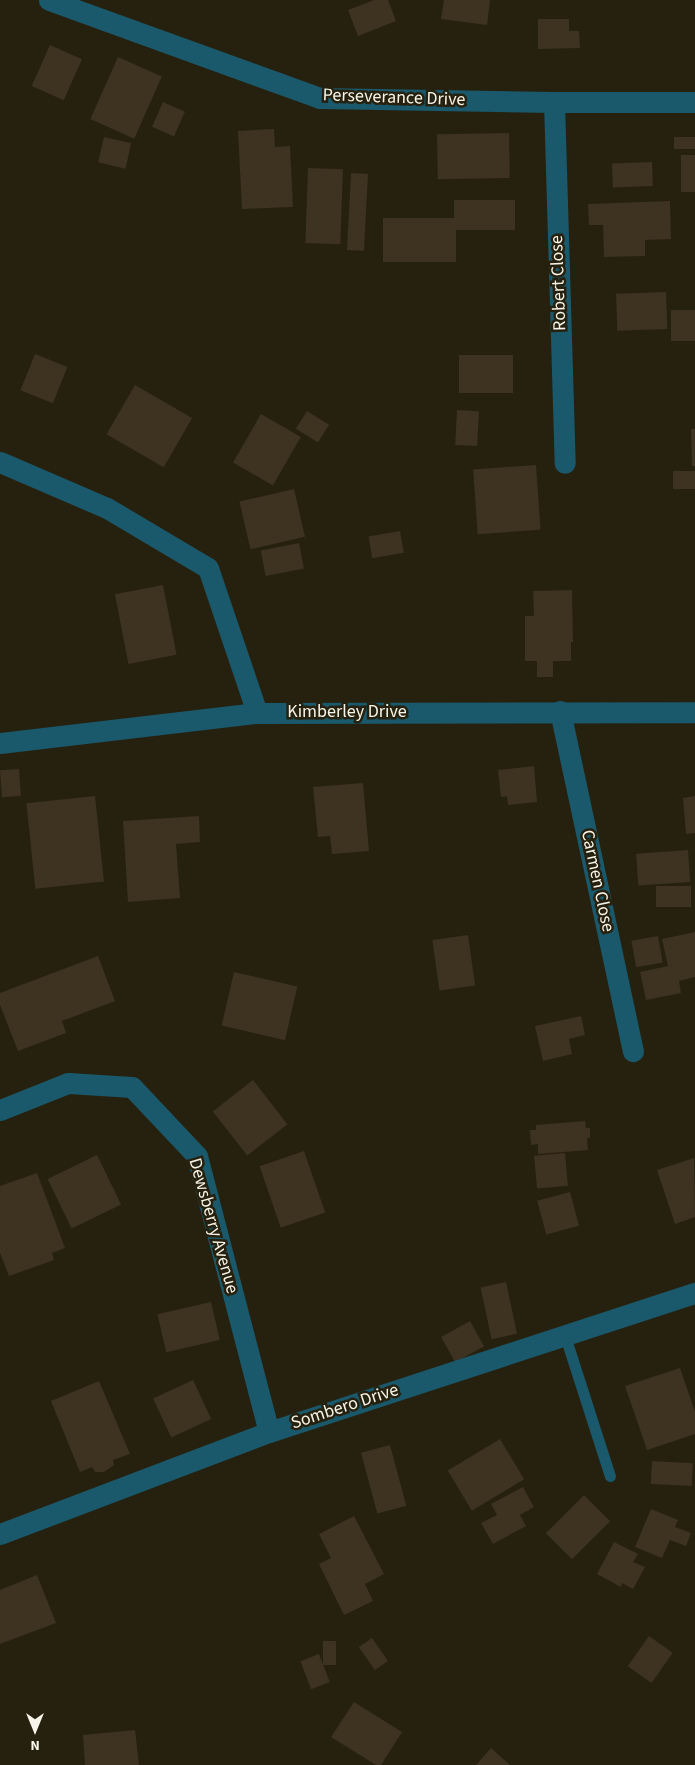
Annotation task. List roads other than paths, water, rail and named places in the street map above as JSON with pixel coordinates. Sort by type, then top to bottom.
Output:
[{"type":"street","name":"Perseverance Drive","points":[[49,0],[318,98],[695,102]]},
{"type":"street","name":"Robert Close","points":[[554,102],[565,463]]},
{"type":"street","points":[[0,462],[107,508],[208,568],[257,713]]},
{"type":"street","name":"Carmen Close","points":[[560,711],[634,1050]]},
{"type":"street","name":"Kimberley Drive","points":[[0,743],[257,713],[695,712]]},
{"type":"street","name":"Dewsberry Avenue","points":[[0,1110],[68,1083],[132,1087],[196,1156],[270,1432]]},
{"type":"street","name":"Sombero Drive","points":[[0,1534],[270,1432],[695,1293]]},
{"type":"lane","points":[[565,1336],[610,1476]]}]
